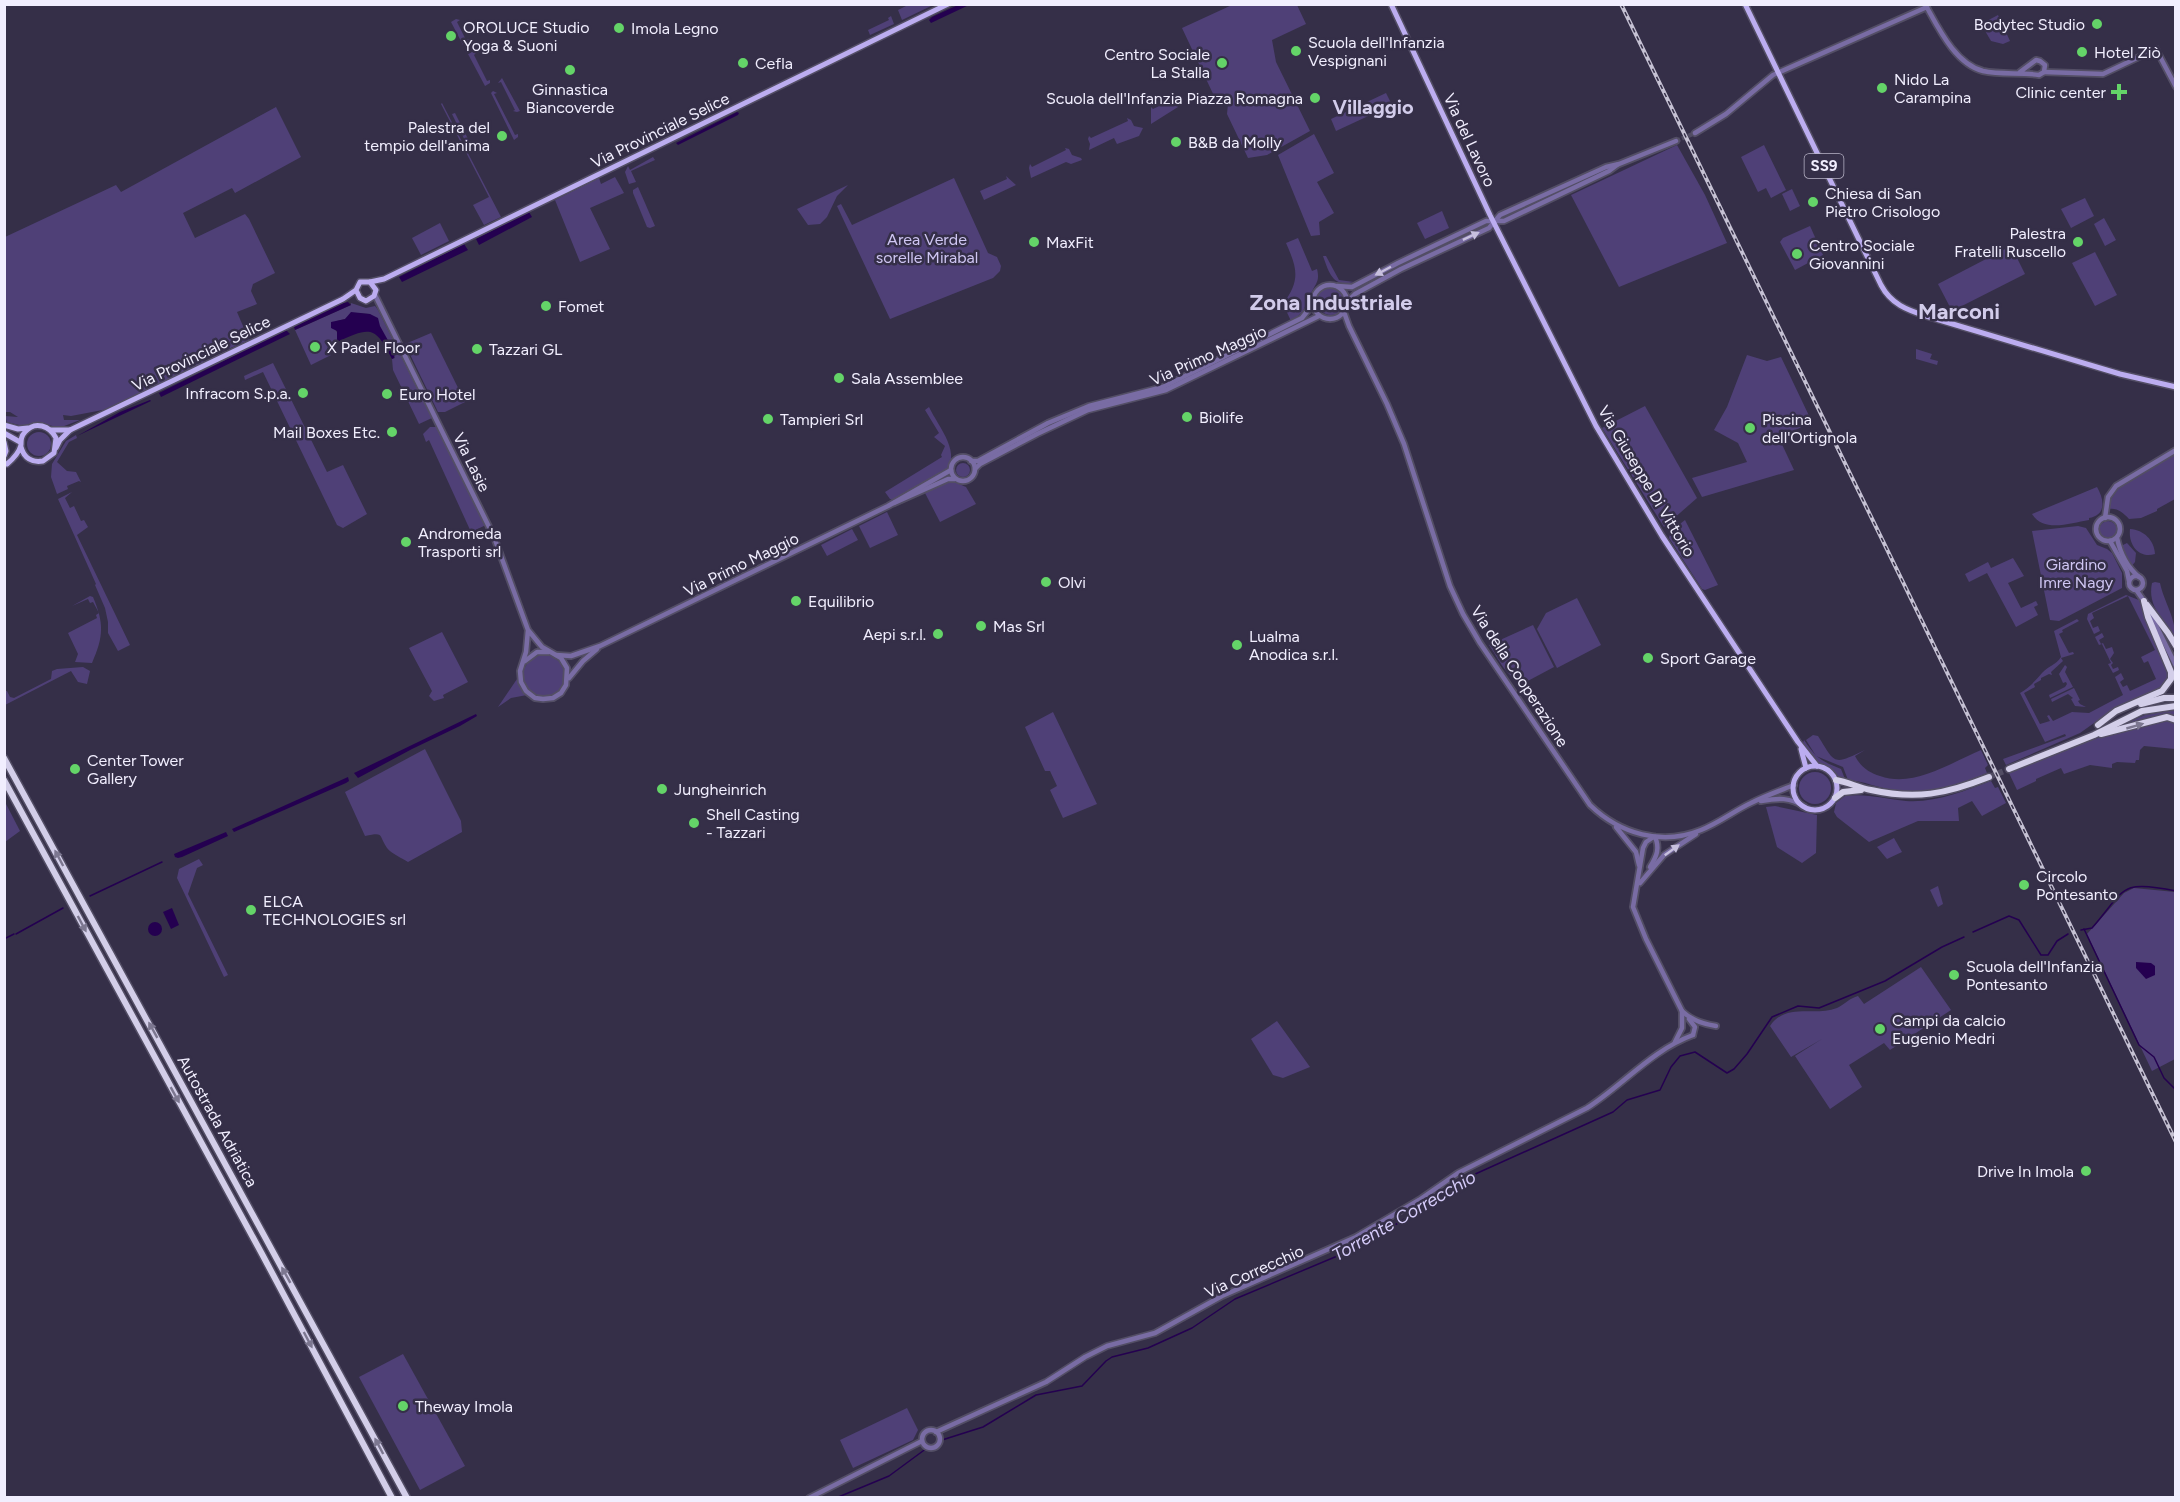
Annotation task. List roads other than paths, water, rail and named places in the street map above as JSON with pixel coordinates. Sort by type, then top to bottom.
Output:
[{"type":"highway","points":[[2144,601],[2175,646]]},
{"type":"highway","points":[[2078,740],[2116,711],[2162,691],[2171,679],[2144,601]]},
{"type":"highway","points":[[2098,725],[2146,702],[2175,698]]},
{"type":"highway","points":[[2094,735],[2142,711],[2175,706]]},
{"type":"highway","points":[[2009,769],[2094,735],[2123,730],[2167,717],[2175,720]]},
{"type":"highway","name":"Autostrada Adriatica","points":[[4,758],[407,1497]]},
{"type":"highway","points":[[1835,798],[1851,790],[1926,795],[1956,790],[1989,777]]},
{"type":"highway","name":"Autostrada Adriatica","points":[[4,780],[392,1497]]},
{"type":"highway","points":[[1836,780],[1868,790]]},
{"type":"main road","name":"Via Provinciale Selice","points":[[6,464],[29,459],[39,462],[48,459],[60,440],[70,430],[343,299],[356,290],[360,282],[384,279],[948,4]]},
{"type":"main road","name":"Via del Lavoro","points":[[1392,4],[1494,222]]},
{"type":"main road","name":"SS9","points":[[1745,4],[1881,285],[1892,300],[1904,308],[1926,316],[2120,374],[2175,387]]},
{"type":"main road","name":"Via Giuseppe Di Vittorio","points":[[1494,222],[1574,384],[1611,452],[1662,536],[1798,742],[1817,766]]},
{"type":"main road","name":"Via Provinciale Selice","points":[[343,299],[369,300],[384,279]]},
{"type":"main road","points":[[370,282],[375,292]]},
{"type":"main road","points":[[356,290],[360,298]]},
{"type":"main road","points":[[4,425],[18,429],[30,428]]},
{"type":"main road","name":"Via Provinciale Selice","points":[[6,464],[21,445],[23,434],[30,428],[43,426],[51,430],[70,430]]},
{"type":"main road","points":[[51,430],[56,438],[56,448]]},
{"type":"main road","points":[[4,433],[21,445],[29,459]]},
{"type":"main road","points":[[4,442],[6,452],[4,456]]},
{"type":"main road","name":"Via Giuseppe Di Vittorio","points":[[1798,742],[1806,768]]},
{"type":"main road","points":[[1817,766],[1830,772],[1837,786],[1835,798],[1829,805],[1821,809],[1812,809],[1805,807],[1796,797],[1794,785],[1798,775],[1806,768],[1817,766]]},
{"type":"street","points":[[1695,133],[1726,114],[1762,82],[1778,72],[1926,6],[1956,52],[1968,64],[1986,71],[2038,75],[2044,70]]},
{"type":"street","points":[[2044,70],[2054,73],[2103,74],[2156,49],[2175,87]]},
{"type":"street","points":[[2020,72],[2034,61],[2044,63],[2044,70]]},
{"type":"street","points":[[2031,65],[2032,73]]},
{"type":"street","name":"Via Primo Maggio","points":[[1347,302],[1355,294],[1401,269],[1489,228],[1500,215],[1606,167],[1676,141]]},
{"type":"street","name":"Via Primo Maggio","points":[[556,655],[571,656],[600,646],[892,504],[951,470],[952,464],[957,459],[966,458],[978,461],[1048,423],[1089,406],[1163,387],[1302,318],[1313,304],[1313,298],[1320,288],[1331,285],[1352,287],[1486,221],[1494,222]]},
{"type":"street","points":[[1313,304],[1319,316],[1328,319],[1337,318],[1344,312],[1347,302],[1344,292],[1337,286]]},
{"type":"street","name":"Via Lasie","points":[[375,292],[382,311],[491,531],[528,630],[535,640],[556,655]]},
{"type":"street","name":"Via Lasie","points":[[369,300],[382,311]]},
{"type":"street","name":"Via della Cooperazione","points":[[1344,312],[1399,430],[1450,586],[1463,614],[1583,796],[1598,812],[1614,825],[1632,832],[1655,837],[1681,836],[1704,829],[1749,804],[1794,785]]},
{"type":"street","name":"Via Primo Maggio","points":[[892,504],[948,479],[968,480],[980,464],[1069,418],[1166,390],[1319,316]]},
{"type":"street","points":[[1337,318],[1349,326]]},
{"type":"street","points":[[2108,518],[2106,504],[2116,486],[2175,450]]},
{"type":"street","points":[[971,461],[975,469]]},
{"type":"street","points":[[951,470],[956,479]]},
{"type":"street","points":[[2108,518],[2120,525],[2117,538],[2110,541],[2103,540],[2096,531],[2099,522],[2108,518]]},
{"type":"street","points":[[2117,538],[2130,569],[2143,581],[2144,601]]},
{"type":"street","points":[[2110,541],[2127,571],[2131,588],[2137,591],[2144,601],[2175,666]]},
{"type":"street","points":[[2129,581],[2132,577],[2139,577]]},
{"type":"street","points":[[2137,591],[2142,588]]},
{"type":"street","name":"Via Lasie","points":[[528,630],[524,663],[520,671],[521,682],[526,691],[535,698],[548,699],[557,696],[564,689],[568,680]]},
{"type":"street","name":"Via Primo Maggio","points":[[568,680],[583,661],[600,646]]},
{"type":"street","points":[[524,663],[537,652],[549,652]]},
{"type":"street","points":[[556,655],[565,663],[568,680]]},
{"type":"street","name":"Via della Cooperazione","points":[[1749,804],[1786,798],[1795,800],[1805,807]]},
{"type":"street","points":[[1614,825],[1636,852],[1640,868]]},
{"type":"street","points":[[1638,885],[1664,855],[1704,829]]},
{"type":"street","points":[[1645,877],[1658,850],[1655,837],[1646,842],[1634,896],[1634,914],[1682,1011],[1695,1027],[1693,1035],[1686,1029],[1682,1011]]},
{"type":"street","points":[[1688,1017],[1716,1026]]},
{"type":"street","points":[[1673,1044],[1680,1035],[1683,1022]]},
{"type":"street","name":"Via Correcchio","points":[[810,1497],[922,1441],[925,1432],[931,1430],[936,1432],[1046,1382],[1107,1346],[1155,1333],[1222,1296],[1356,1237],[1419,1200],[1458,1173],[1597,1102],[1673,1044],[1693,1035]]},
{"type":"street","name":"Via Correcchio","points":[[922,1441],[928,1447],[936,1446],[939,1439],[936,1432]]},
{"type":"waterway","points":[[90,896],[162,862]]},
{"type":"waterway","name":"Torrente Correcchio","points":[[2081,930],[2092,928],[2125,890],[2144,886],[2176,891]]},
{"type":"waterway","points":[[16,934],[63,908]]},
{"type":"waterway","name":"Torrente Correcchio","points":[[1973,932],[2009,916],[2019,920],[2041,955],[2048,955],[2057,941],[2068,934]]},
{"type":"waterway","points":[[2084,929],[2139,1045],[2154,1057],[2164,1078],[2176,1090]]},
{"type":"waterway","points":[[4,939],[14,934]]},
{"type":"waterway","name":"Torrente Correcchio","points":[[942,1440],[983,1427],[1036,1395],[1082,1386],[1112,1357],[1148,1348],[1192,1328],[1235,1299],[1354,1249],[1415,1213],[1462,1180],[1613,1112],[1627,1100],[1660,1090],[1671,1067],[1680,1056],[1695,1052],[1727,1073],[1734,1069],[1747,1054],[1772,1017],[1798,1006],[1819,1008],[1885,981],[1942,947],[1964,937]]},
{"type":"waterway","name":"Torrente Correcchio","points":[[836,1498],[889,1476],[927,1448]]},
{"type":"tunnel","points":[[1676,141],[1695,133]]},
{"type":"tunnel","points":[[1989,777],[2009,769]]},
{"type":"railway","points":[[1621,4],[2176,1142]]},
{"type":"place","name":"Bodytec Studio","points":[[2097,24]]},
{"type":"place","name":"Imola Legno","points":[[619,28]]},
{"type":"place","name":"OROLUCE Studio Yoga & Suoni","points":[[451,36]]},
{"type":"place","name":"Scuola dell'Infanzia Vespignani","points":[[1296,51]]},
{"type":"place","name":"Hotel Ziò","points":[[2082,52]]},
{"type":"place","name":"Cefla","points":[[743,63]]},
{"type":"place","name":"Centro Sociale La Stalla","points":[[1222,63]]},
{"type":"place","name":"Ginnastica Biancoverde","points":[[570,70]]},
{"type":"place","name":"Nido La Carampina","points":[[1882,88]]},
{"type":"place","name":"Clinic center","points":[[2119,92]]},
{"type":"place","name":"Scuola dell'Infanzia Piazza Romagna","points":[[1315,98]]},
{"type":"place","name":"Palestra del tempio dell'anima","points":[[502,136]]},
{"type":"place","name":"B&B da Molly","points":[[1176,142]]},
{"type":"place","name":"Chiesa di San Pietro Crisologo","points":[[1813,202]]},
{"type":"place","name":"MaxFit","points":[[1034,242]]},
{"type":"place","name":"Palestra Fratelli Ruscello","points":[[2078,242]]},
{"type":"place","name":"Centro Sociale Giovannini","points":[[1797,254]]},
{"type":"place","name":"Fomet","points":[[546,306]]},
{"type":"place","name":"X Padel Floor","points":[[315,347]]},
{"type":"place","name":"Tazzari GL","points":[[477,349]]},
{"type":"place","name":"Sala Assemblee","points":[[839,378]]},
{"type":"place","name":"Infracom S.p.a.","points":[[303,393]]},
{"type":"place","name":"Euro Hotel","points":[[387,394]]},
{"type":"place","name":"Biolife","points":[[1187,417]]},
{"type":"place","name":"Tampieri Srl","points":[[768,419]]},
{"type":"place","name":"Piscina dell'Ortignola","points":[[1750,428]]},
{"type":"place","name":"Mail Boxes Etc.","points":[[392,432]]},
{"type":"place","name":"Andromeda Trasporti srl","points":[[406,542]]},
{"type":"place","name":"Olvi","points":[[1046,582]]},
{"type":"place","name":"Equilibrio","points":[[796,601]]},
{"type":"place","name":"Mas Srl","points":[[981,626]]},
{"type":"place","name":"Aepi s.r.l.","points":[[938,634]]},
{"type":"place","name":"Lualma Anodica s.r.l.","points":[[1237,645]]},
{"type":"place","name":"Sport Garage","points":[[1648,658]]},
{"type":"place","name":"Center Tower Gallery","points":[[75,769]]},
{"type":"place","name":"Jungheinrich","points":[[662,789]]},
{"type":"place","name":"Shell Casting - Tazzari","points":[[694,823]]},
{"type":"place","name":"Circolo Pontesanto","points":[[2024,885]]},
{"type":"place","name":"ELCA TECHNOLOGIES srl","points":[[251,910]]},
{"type":"place","name":"Scuola dell'Infanzia Pontesanto","points":[[1954,975]]},
{"type":"place","name":"Campi da calcio Eugenio Medri","points":[[1880,1029]]},
{"type":"place","name":"Drive In Imola","points":[[2086,1171]]},
{"type":"place","name":"Theway Imola","points":[[403,1406]]},
{"type":"district","name":"Villaggio","points":[[1373,107]]},
{"type":"district","name":"Zona Industriale","points":[[1331,302]]},
{"type":"district","name":"Marconi","points":[[1959,311]]},
{"type":"park label","name":"Area Verde sorelle Mirabal","points":[[927,248]]},
{"type":"park label","name":"Giardino Imre Nagy","points":[[2076,573]]}]
